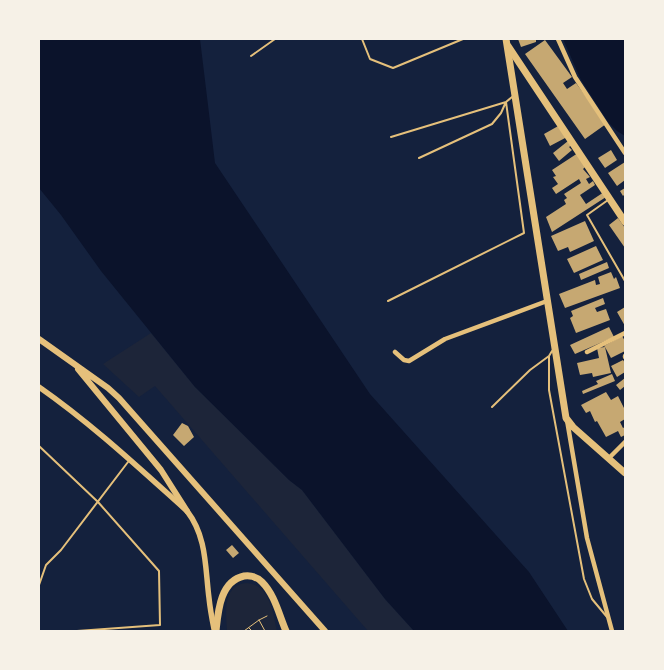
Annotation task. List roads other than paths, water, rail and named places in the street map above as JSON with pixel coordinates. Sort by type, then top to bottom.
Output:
[{"type":"main road","points":[[507,43],[566,418],[573,428],[625,473]]},
{"type":"main road","points":[[507,43],[625,222]]},
{"type":"main road","points":[[39,339],[71,360],[119,398],[325,631]]},
{"type":"main road","points":[[39,344],[58,352]]},
{"type":"main road","points":[[71,360],[156,463],[187,511]]},
{"type":"main road","points":[[215,631],[221,599],[226,588],[241,576],[248,576],[256,577],[263,582],[273,597],[286,631]]},
{"type":"street","points":[[558,39],[575,77],[625,153]]},
{"type":"street","points":[[395,352],[404,360],[409,361],[445,339],[547,301]]},
{"type":"street","points":[[587,352],[625,335]]},
{"type":"street","points":[[39,387],[73,411],[187,511],[195,522],[202,541],[209,601],[215,631]]},
{"type":"street","points":[[566,418],[587,538],[612,631]]},
{"type":"street","points":[[608,458],[625,442]]},
{"type":"lane","points":[[251,56],[275,39]]},
{"type":"lane","points":[[362,39],[370,59],[393,68],[462,39]]},
{"type":"lane","points":[[391,137],[506,102],[515,95]]},
{"type":"lane","points":[[420,158],[492,124],[501,113],[506,102]]},
{"type":"lane","points":[[388,301],[524,233],[506,102]]},
{"type":"lane","points":[[610,199],[587,215],[625,281]]},
{"type":"lane","points":[[492,407],[530,370],[549,356],[556,346]]},
{"type":"lane","points":[[549,356],[549,390],[584,579],[588,591],[597,606],[609,619]]},
{"type":"lane","points":[[39,446],[98,502],[159,571],[160,624],[77,631]]},
{"type":"lane","points":[[39,585],[46,565],[61,550],[129,460]]}]
